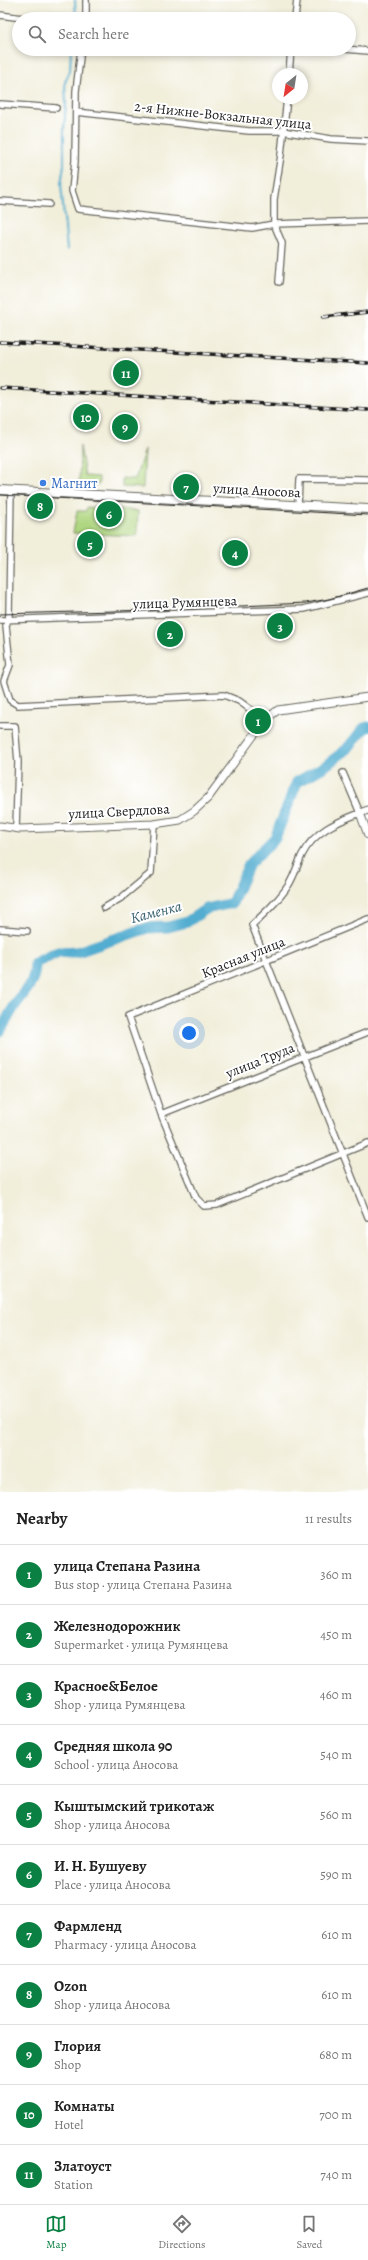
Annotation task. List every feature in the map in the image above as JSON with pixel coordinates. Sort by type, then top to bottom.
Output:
[{"type":"main road","name":"улица Аносова","points":[[0,490],[368,509]]},
{"type":"street","points":[[86,0],[86,12]]},
{"type":"street","points":[[295,12],[297,0]]},
{"type":"street","points":[[0,15],[12,17]]},
{"type":"street","points":[[356,50],[368,51]]},
{"type":"street","points":[[80,56],[76,91],[72,191],[78,209],[252,228],[274,224],[368,221]]},
{"type":"street","points":[[289,68],[290,56]]},
{"type":"street","points":[[0,104],[56,108]]},
{"type":"street","points":[[279,282],[282,243],[274,224],[274,199],[281,155],[285,104]]},
{"type":"street","name":"2-я Нижне-Вокзальная улица","points":[[76,112],[250,131],[282,130],[332,139],[368,141]]},
{"type":"street","points":[[0,201],[48,204]]},
{"type":"street","points":[[298,506],[299,479],[368,480]]},
{"type":"street","points":[[11,490],[8,620],[6,626],[10,665],[4,681],[10,700],[18,705],[224,695],[238,702],[265,720],[278,710],[368,697]]},
{"type":"street","name":"улица Румянцева","points":[[0,620],[304,609],[368,593]]},
{"type":"street","name":"улица Свердлова","points":[[0,826],[16,828],[154,824],[180,820],[194,811],[208,798],[265,720]]},
{"type":"street","points":[[0,726],[14,726],[18,762],[16,828]]},
{"type":"street","points":[[343,773],[368,834]]},
{"type":"street","points":[[368,810],[334,824],[312,840],[303,854],[288,886],[278,900],[252,925],[303,1056],[344,1153],[368,1217]]},
{"type":"street","points":[[104,908],[121,898],[151,873],[154,824]]},
{"type":"street","name":"Красная улица","points":[[161,1114],[128,1017],[368,919]]},
{"type":"street","points":[[0,928],[27,931]]},
{"type":"street","name":"улица Труда","points":[[161,1114],[303,1056],[368,1032]]},
{"type":"street","points":[[161,1114],[196,1198],[200,1204],[209,1207],[368,1143]]},
{"type":"green space","points":[[80,446],[85,476],[99,477],[99,485],[79,484]]},
{"type":"green space","points":[[145,449],[143,488],[122,487],[122,478],[135,479]]},
{"type":"green space","points":[[87,507],[98,508],[101,517],[109,520],[117,518],[120,509],[138,511],[137,536],[73,533],[77,511],[86,511]]},
{"type":"waterway","points":[[75,0],[76,12]]},
{"type":"waterway","points":[[67,250],[61,184],[64,165],[66,103],[65,82],[70,71],[71,56]]},
{"type":"waterway","name":"Каменка","points":[[0,1031],[14,1007],[29,987],[35,971],[35,963],[58,952],[77,952],[147,928],[168,927],[187,922],[206,909],[232,903],[249,864],[275,838],[297,782],[325,766],[347,749],[364,728],[368,727]]},
{"type":"tram line","points":[[0,495],[368,515]]},
{"type":"tram line","points":[[0,614],[153,610],[306,603],[329,599],[368,588]]},
{"type":"railway","points":[[323,317],[368,312]]},
{"type":"railway","points":[[0,342],[368,363]]},
{"type":"railway","points":[[0,388],[368,410]]},
{"type":"place","name":"Златоуст","points":[[126,373]]},
{"type":"place","name":"Комнаты","points":[[86,417]]},
{"type":"place","name":"Глория","points":[[125,427]]},
{"type":"place","name":"Магнит","points":[[43,483]]},
{"type":"place","name":"Фармленд","points":[[186,487]]},
{"type":"place","name":"Ozon","points":[[40,506]]},
{"type":"place","name":"И. Н. Бушуеву","points":[[109,514]]},
{"type":"place","name":"Кыштымский трикотаж","points":[[90,544]]},
{"type":"place","name":"Средняя школа 90","points":[[235,553]]},
{"type":"place","name":"Красное&Белое","points":[[280,626]]},
{"type":"place","name":"Железнодорожник","points":[[170,634]]},
{"type":"place","name":"улица Степана Разина","points":[[258,721]]}]
